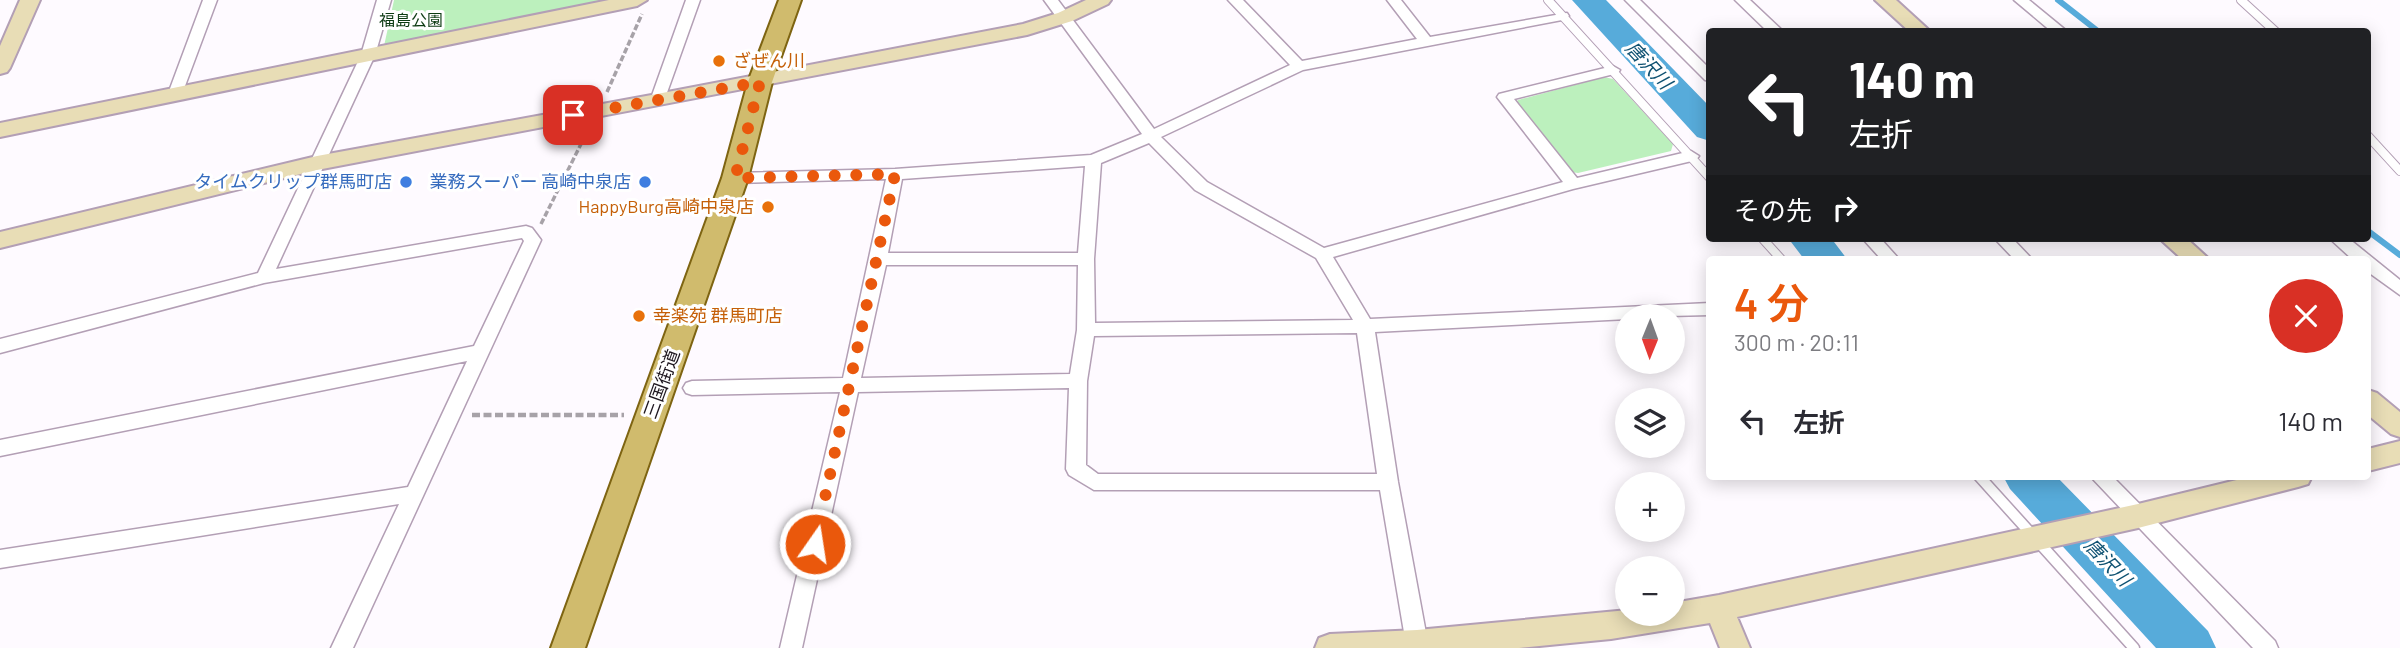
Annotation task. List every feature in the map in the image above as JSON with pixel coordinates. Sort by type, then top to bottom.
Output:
[{"type":"main road","name":"三国街道","points":[[568,648],[735,178],[760,82],[790,0]]},
{"type":"street","points":[[0,67],[30,0]]},
{"type":"street","points":[[175,94],[210,0]]},
{"type":"street","points":[[264,277],[368,55],[384,0]]},
{"type":"street","points":[[657,102],[693,0]]},
{"type":"street","points":[[0,240],[317,163],[598,110],[657,102],[1027,29],[1058,8],[1101,0]]},
{"type":"street","points":[[1235,0],[1299,66]]},
{"type":"street","points":[[1394,0],[1425,40]]},
{"type":"street","points":[[1632,0],[1706,73]]},
{"type":"street","points":[[1742,0],[1773,28]]},
{"type":"street","points":[[1885,0],[1917,28]]},
{"type":"street","points":[[2021,0],[2056,28]]},
{"type":"street","points":[[0,130],[642,2]]},
{"type":"street","points":[[1058,8],[1151,136],[1201,186],[1322,254],[1354,303],[1365,326],[1388,482],[1417,644]]},
{"type":"street","points":[[735,178],[895,174],[1093,160],[1151,136],[1299,66],[1562,16]]},
{"type":"street","points":[[1573,184],[1504,97],[1613,70]]},
{"type":"street","points":[[1322,254],[1573,184],[1691,156]]},
{"type":"street","points":[[1093,160],[1086,259],[1086,330],[1078,381],[1076,469],[1094,482],[1388,482]]},
{"type":"street","points":[[792,648],[879,259],[895,174]]},
{"type":"street","points":[[0,346],[264,277],[526,232],[533,240],[342,648]]},
{"type":"street","points":[[1874,242],[1888,256]]},
{"type":"street","points":[[2005,242],[2021,256]]},
{"type":"street","points":[[2176,242],[2193,256]]},
{"type":"street","points":[[2342,242],[2359,256]]},
{"type":"street","points":[[879,259],[1086,259]]},
{"type":"street","points":[[2371,265],[2400,289]]},
{"type":"street","points":[[1086,330],[1365,326],[1706,309]]},
{"type":"street","points":[[0,448],[479,352]]},
{"type":"street","points":[[692,388],[1078,381]]},
{"type":"street","points":[[2371,403],[2400,427]]},
{"type":"street","points":[[2371,459],[2400,452]]},
{"type":"street","points":[[2104,480],[2267,648]]},
{"type":"street","points":[[1329,648],[1417,644],[1611,626],[1719,608],[2138,516],[2282,480]]},
{"type":"street","points":[[0,558],[412,494]]},
{"type":"street","points":[[1719,608],[1735,648]]},
{"type":"lane","points":[[1548,0],[1706,173]]},
{"type":"lane","points":[[2241,0],[2272,28]]},
{"type":"lane","points":[[2371,139],[2400,171]]},
{"type":"lane","points":[[1766,242],[1778,256]]},
{"type":"lane","points":[[1983,480],[2134,648]]},
{"type":"path","points":[[533,240],[598,110],[642,2]]},
{"type":"path","points":[[450,415],[651,415]]},
{"type":"green space","name":"福島公園","points":[[394,0],[606,0],[384,46]]},
{"type":"green space","points":[[1604,77],[1613,79],[1673,144],[1671,151],[1578,173],[1571,172],[1515,104],[1518,100]]},
{"type":"waterway","name":"唐沢川","points":[[1588,0],[1706,125]]},
{"type":"waterway","points":[[2058,0],[2094,28]]},
{"type":"waterway","points":[[2371,233],[2400,255]]},
{"type":"waterway","name":"唐沢川","points":[[1812,242],[1824,256]]},
{"type":"waterway","name":"唐沢川","points":[[2030,480],[2190,648]]},
{"type":"place","name":"ざぜん川","points":[[719,61]]},
{"type":"place","name":"タイムクリップ群馬町店","points":[[406,182]]},
{"type":"place","name":"業務スーパー 高崎中泉店","points":[[645,182]]},
{"type":"place","name":"HappyBurg高崎中泉店","points":[[768,207]]},
{"type":"place","name":"幸楽苑 群馬町店","points":[[639,316]]},
{"type":"route","points":[[573,115],[760,82],[735,178],[895,174],[879,259],[815,544]]}]
